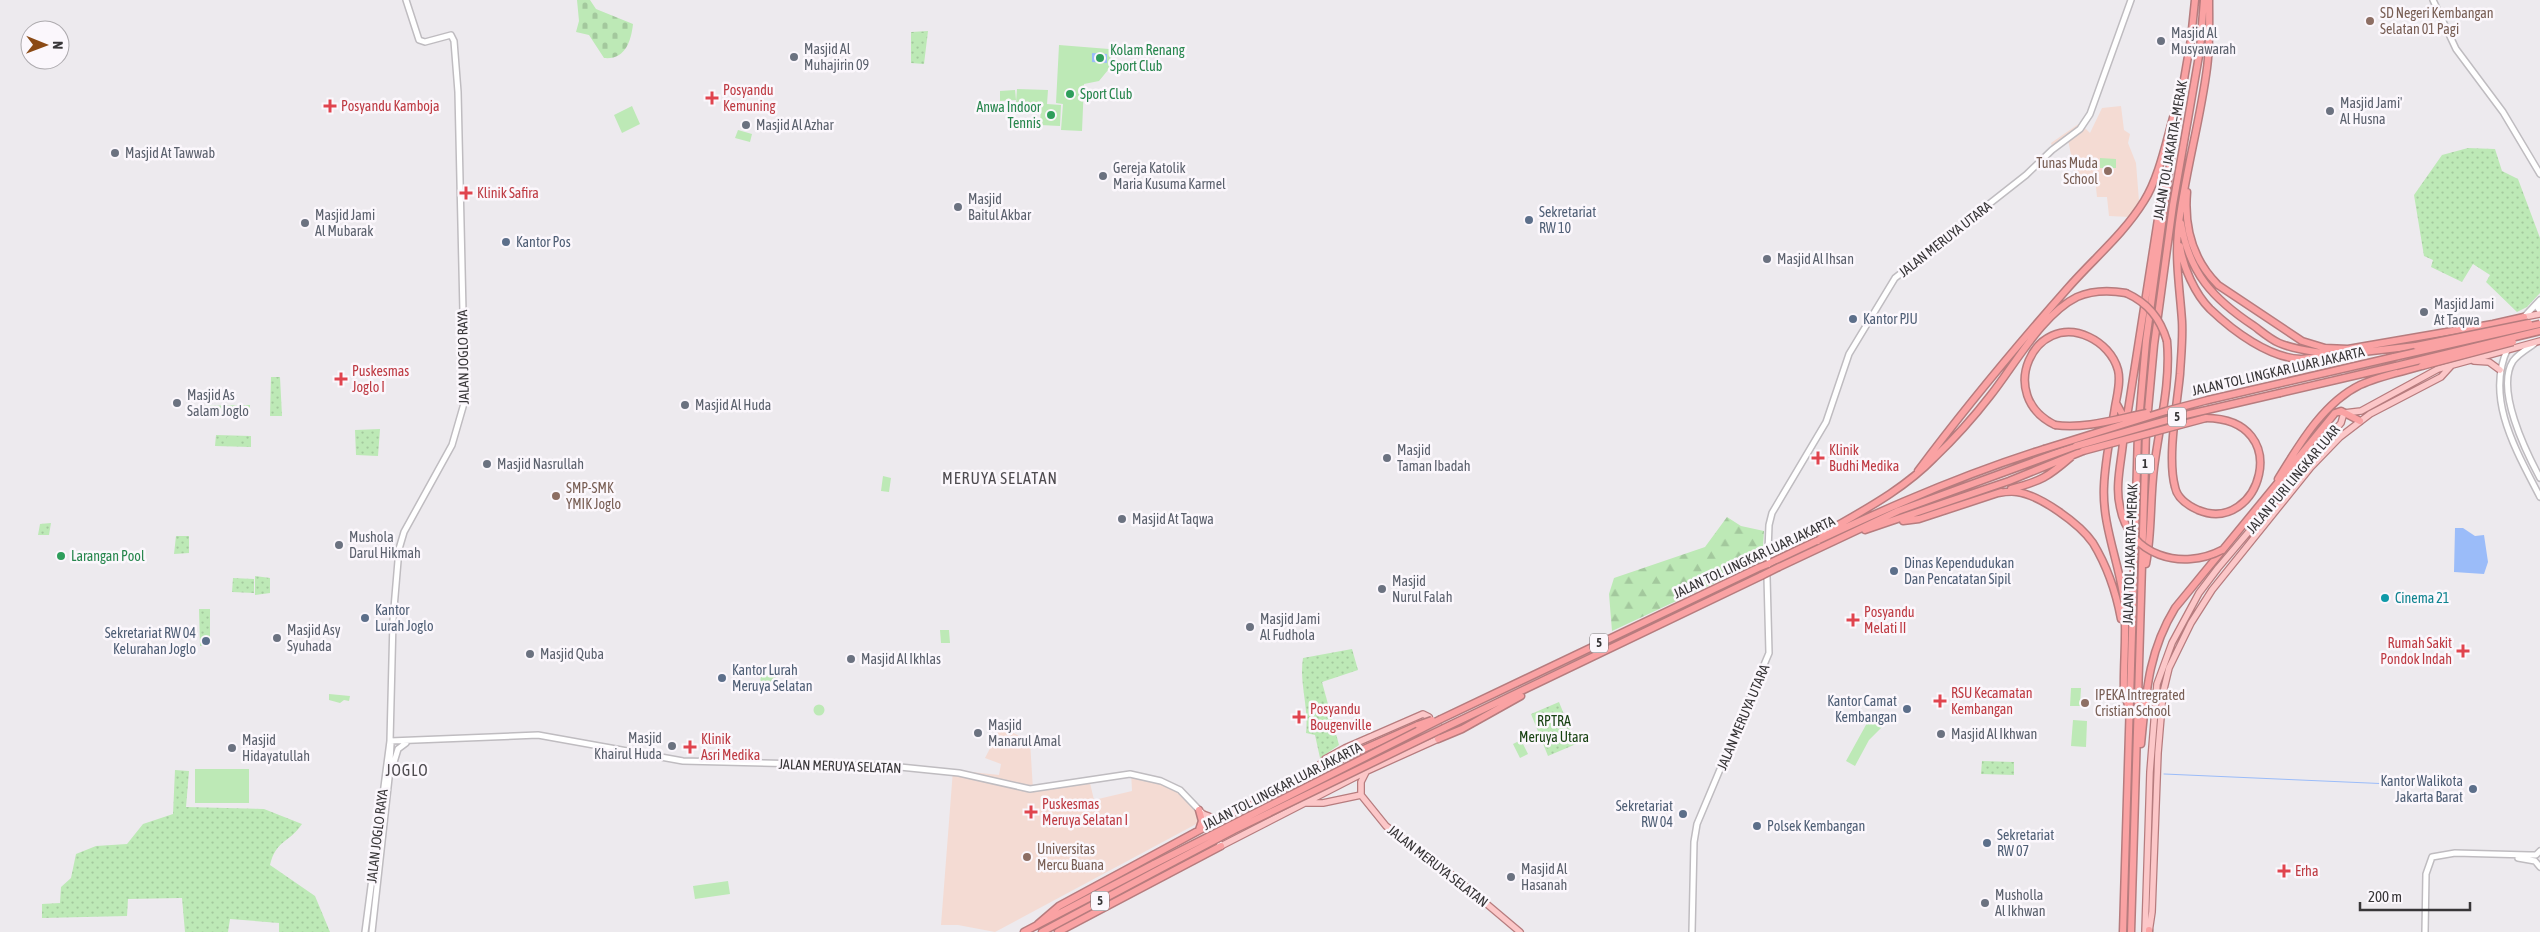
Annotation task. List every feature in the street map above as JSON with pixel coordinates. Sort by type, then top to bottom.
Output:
[{"type":"highway","name":"JALAN TOL JAKARTA–MERAK","points":[[2123,932],[2138,432],[2146,340],[2173,143],[2191,39],[2195,0]]},
{"type":"highway","name":"JALAN TOL JAKARTA–MERAK","points":[[2131,932],[2146,432],[2154,344],[2173,205],[2200,50],[2204,0]]},
{"type":"highway","points":[[1845,536],[1897,521],[2009,482],[2083,450],[2206,418],[2224,419],[2241,426],[2256,443],[2260,456],[2260,474],[2254,490],[2242,503],[2225,512],[2211,513],[2190,506],[2178,495],[2173,478],[2182,324],[2177,259],[2178,234],[2188,158],[2207,68],[2209,0]]},
{"type":"highway","points":[[1918,471],[1955,421],[2023,339],[2122,233],[2136,213],[2145,199],[2159,164],[2183,87]]},
{"type":"highway","points":[[2173,143],[2155,229],[2126,421],[2119,504],[2129,530],[2139,542],[2160,556],[2176,560],[2198,559],[2224,549]]},
{"type":"highway","points":[[2188,158],[2186,217],[2192,243],[2203,267],[2218,285],[2302,341],[2325,348],[2348,349],[2524,317]]},
{"type":"highway","points":[[2180,212],[2183,237],[2190,259],[2205,284],[2218,299],[2235,314],[2279,343],[2299,350],[2335,356]]},
{"type":"highway","points":[[2178,234],[2186,270],[2206,303],[2221,318],[2261,346],[2287,357],[2301,359],[2416,346],[2521,324],[2540,323]]},
{"type":"highway","points":[[1818,541],[1828,531],[1900,487],[1932,460],[1966,424],[2004,379],[2032,338],[2057,312],[2077,297],[2092,292],[2111,291],[2126,293],[2148,306],[2158,318],[2167,341],[2167,377],[2162,425],[2154,467],[2148,553],[2142,585]]},
{"type":"highway","name":"JALAN TOL LINGKAR LUAR JAKARTA","points":[[1024,932],[1441,719],[1895,504],[1989,466],[2166,411],[2278,383],[2540,323]]},
{"type":"highway","points":[[2263,504],[2311,431],[2343,395],[2370,381],[2540,332]]},
{"type":"highway","name":"JALAN TOL LINGKAR LUAR JAKARTA","points":[[1042,932],[1234,830],[1905,508],[2076,446],[2181,416],[2540,332]]},
{"type":"highway","points":[[2129,706],[2124,696],[2123,593],[2108,527],[2104,486],[2116,403],[2118,372],[2107,349],[2087,336],[2075,333],[2055,335],[2038,345],[2031,354],[2025,370],[2024,384],[2026,395],[2038,415],[2055,425],[2071,427],[2092,425],[2166,411]]},
{"type":"highway","points":[[2116,403],[2126,421]]},
{"type":"highway","points":[[2136,772],[2150,666],[2159,639],[2175,608],[2263,504],[2335,414],[2339,411],[2360,421]]},
{"type":"highway","points":[[1897,521],[1919,519],[2039,481],[2053,474],[2075,454]]},
{"type":"highway","points":[[1998,493],[2016,492],[2029,495],[2063,516],[2092,541],[2109,576],[2118,604],[2124,636]]},
{"type":"highway","points":[[1437,737],[1462,729],[1525,694],[1545,680]]},
{"type":"highway","points":[[1314,771],[1418,724],[1441,719]]},
{"type":"highway","points":[[1198,831],[1202,821],[1201,812]]},
{"type":"highway","points":[[1038,924],[1059,906],[1210,826]]},
{"type":"highway","points":[[1058,932],[1223,845]]},
{"type":"main road","name":"JALAN JOGLO RAYA","points":[[365,932],[390,741],[393,620],[401,541],[452,445],[462,418],[465,400],[458,92],[454,41],[450,35],[425,42],[418,40],[406,0]]},
{"type":"main road","name":"JALAN MERUYA UTARA","points":[[1692,932],[1694,842],[1697,824],[1769,653],[1766,584],[1770,516],[1826,422],[1849,354],[1898,274],[1979,213],[2084,125],[2090,114],[2131,0]]},
{"type":"main road","points":[[2433,0],[2456,49],[2503,112],[2540,174]]},
{"type":"main road","points":[[2524,317],[2540,312],[2538,308],[2540,300]]},
{"type":"main road","points":[[2540,300],[2524,317],[2508,348],[2500,370],[2499,384],[2502,407],[2514,445],[2540,496]]},
{"type":"main road","points":[[2512,340],[2518,346]]},
{"type":"main road","points":[[2451,366],[2508,348],[2538,342]]},
{"type":"main road","points":[[2538,342],[2517,357],[2510,368],[2510,400],[2518,431],[2540,478]]},
{"type":"main road","points":[[2467,361],[2488,362],[2500,370]]},
{"type":"main road","name":"JALAN PURI LINGKAR LUAR","points":[[2148,932],[2146,876],[2156,692],[2162,666],[2172,643],[2206,584],[2339,426],[2344,418],[2344,413],[2361,411],[2438,369],[2451,366]]},
{"type":"main road","name":"JALAN PURI LINGKAR LUAR","points":[[2148,932],[2152,912],[2164,694],[2174,656],[2200,607],[2306,473],[2345,433],[2360,421],[2440,377],[2451,366]]},
{"type":"main road","points":[[2502,407],[2503,401],[2510,400]]},
{"type":"main road","points":[[2339,426],[2345,433]]},
{"type":"main road","points":[[2156,692],[2164,694]]},
{"type":"main road","points":[[1210,826],[1279,792],[1314,771],[1325,759],[1345,748],[1422,714],[1428,716]]},
{"type":"main road","name":"JALAN MERUYA SELATAN","points":[[390,741],[538,735],[683,761],[890,766],[959,773],[1030,789],[1130,774],[1175,787],[1201,812],[1223,845]]},
{"type":"main road","points":[[1221,820],[1215,830],[1223,845],[1437,737]]},
{"type":"main road","points":[[390,773],[398,749],[402,744],[414,740]]},
{"type":"main road","name":"JALAN JOGLO RAYA","points":[[372,932],[390,773],[392,750],[390,741]]},
{"type":"main road","points":[[1303,803],[1323,803],[1361,795],[1361,782],[1367,771]]},
{"type":"main road","name":"JALAN MERUYA SELATAN","points":[[1361,795],[1386,826],[1456,878],[1520,932]]},
{"type":"main road","points":[[1201,812],[1212,819],[1221,820]]},
{"type":"main road","points":[[2425,932],[2426,874],[2430,858],[2455,853],[2500,855],[2538,853]]},
{"type":"main road","points":[[2500,855],[2531,860],[2540,867]]},
{"type":"main road","points":[[2146,876],[2153,876]]},
{"type":"shaded area","points":[[2121,106],[2124,130],[2130,134],[2128,143],[2136,163],[2139,201],[2130,217],[2109,216],[2107,197],[2097,197],[2095,178],[2076,179],[2068,140],[2053,150],[2051,143],[2080,123],[2090,133],[2102,108]]},
{"type":"shaded area","name":"Universitas Mercu Buana","points":[[1001,727],[1030,741],[1033,790],[1090,783],[1094,800],[1132,791],[1131,771],[1177,791],[1213,815],[995,932],[958,925],[941,925],[953,770],[999,775],[1001,764],[985,758]]},
{"type":"green space","points":[[577,0],[590,0],[596,9],[633,24],[631,37],[622,53],[611,58],[604,58],[589,35],[576,32],[579,21]]},
{"type":"green space","points":[[928,31],[924,64],[911,63],[911,32]]},
{"type":"green space","points":[[911,33],[925,33],[925,40],[911,40]]},
{"type":"green space","name":"Sport Club","points":[[1059,45],[1109,49],[1113,64],[1099,81],[1084,84],[1082,131],[1061,130],[1063,104],[1056,103]]},
{"type":"green space","points":[[1017,89],[1048,90],[1047,104],[1061,105],[1060,126],[1040,125],[1041,104],[1016,103]]},
{"type":"green space","points":[[1015,90],[1016,100],[1000,101],[1000,91]]},
{"type":"green space","points":[[632,106],[640,124],[622,133],[614,115]]},
{"type":"green space","points":[[738,130],[752,134],[750,142],[735,138]]},
{"type":"green space","points":[[2468,148],[2495,149],[2502,171],[2518,179],[2540,238],[2540,293],[2527,307],[2517,312],[2486,282],[2490,275],[2473,264],[2462,282],[2431,267],[2433,260],[2424,256],[2414,195],[2442,155]]},
{"type":"green space","points":[[2100,158],[2116,159],[2116,168],[2100,168]]},
{"type":"green space","points":[[271,377],[280,377],[282,416],[270,416]]},
{"type":"green space","points":[[250,405],[250,416],[192,415],[191,406]]},
{"type":"green space","points":[[380,429],[378,456],[356,455],[355,430]]},
{"type":"green space","points":[[216,435],[251,436],[251,447],[215,446]]},
{"type":"green space","points":[[227,437],[241,437],[241,445],[227,444]]},
{"type":"green space","points":[[883,476],[891,478],[889,492],[881,491]]},
{"type":"green space","points":[[1727,517],[1741,526],[1764,531],[1762,561],[1612,631],[1609,594],[1614,578],[1705,547]]},
{"type":"green space","points":[[51,523],[49,535],[38,535],[40,524]]},
{"type":"green space","points":[[176,536],[189,536],[189,553],[174,554]]},
{"type":"green space","points":[[255,576],[270,578],[270,593],[255,595]]},
{"type":"green space","points":[[233,578],[254,579],[254,593],[232,592]]},
{"type":"green space","points":[[199,609],[210,609],[210,644],[200,646]]},
{"type":"green space","points":[[940,630],[949,630],[950,643],[941,643]]},
{"type":"green space","points":[[1352,649],[1358,670],[1322,682],[1339,745],[1320,758],[1315,735],[1306,733],[1307,723],[1302,677],[1303,658]]},
{"type":"green space","points":[[761,675],[776,675],[776,684],[760,684]]},
{"type":"green space","points":[[2071,688],[2081,688],[2080,706],[2070,706]]},
{"type":"green space","points":[[329,694],[350,696],[349,701],[344,700],[340,703],[329,700]]},
{"type":"green space","name":"RPTRA Meruya Utara","points":[[1559,702],[1576,744],[1548,756],[1531,714]]},
{"type":"green space","points":[[819,704],[825,710],[819,716],[813,710]]},
{"type":"green space","points":[[1872,714],[1882,727],[1869,740],[1855,766],[1846,761]]},
{"type":"green space","points":[[2073,720],[2087,721],[2086,747],[2071,746]]},
{"type":"green space","points":[[1521,740],[1528,754],[1520,758],[1513,744]]},
{"type":"green space","points":[[1982,761],[2014,762],[2014,775],[1981,774]]},
{"type":"green space","points":[[195,769],[249,769],[249,803],[195,803]]},
{"type":"green space","points":[[175,770],[189,771],[186,807],[264,809],[302,824],[279,846],[270,865],[315,896],[330,932],[279,932],[279,923],[230,919],[228,932],[185,932],[182,898],[128,899],[127,916],[42,918],[42,904],[60,903],[61,887],[71,878],[76,854],[96,846],[127,844],[143,824],[173,814]]},
{"type":"green space","points":[[728,881],[730,894],[695,899],[693,886]]},
{"type":"water","name":"Kolam Renang Sport Club","points":[[1092,53],[1107,54],[1107,63],[1092,62]]},
{"type":"water","points":[[2455,528],[2463,528],[2475,536],[2484,535],[2488,562],[2484,574],[2454,572]]},
{"type":"waterway","points":[[2164,774],[2391,784]]},
{"type":"place","name":"SD Negeri Kembangan Selatan 01 Pagi","points":[[2370,21]]},
{"type":"place","name":"Masjid Al Musyawarah","points":[[2161,41]]},
{"type":"place","name":"Masjid Al Muhajirin 09","points":[[794,57]]},
{"type":"place","name":"Kolam Renang Sport Club","points":[[1100,58]]},
{"type":"place","name":"Sport Club","points":[[1070,94]]},
{"type":"place","name":"Posyandu Kemuning","points":[[712,98]]},
{"type":"place","name":"Posyandu Kamboja","points":[[330,106]]},
{"type":"place","name":"Masjid Jami' Al Husna","points":[[2330,111]]},
{"type":"place","name":"Anwa Indoor Tennis","points":[[1051,115]]},
{"type":"place","name":"Masjid Al Azhar","points":[[746,125]]},
{"type":"place","name":"Masjid At Tawwab","points":[[115,153]]},
{"type":"place","name":"Tunas Muda School","points":[[2108,171]]},
{"type":"place","name":"Gereja Katolik Maria Kusuma Karmel","points":[[1103,176]]},
{"type":"place","name":"Klinik Safira","points":[[466,193]]},
{"type":"place","name":"Masjid Baitul Akbar","points":[[958,207]]},
{"type":"place","name":"Sekretariat RW 10","points":[[1529,220]]},
{"type":"place","name":"Masjid Jami Al Mubarak","points":[[305,223]]},
{"type":"place","name":"Kantor Pos","points":[[506,242]]},
{"type":"place","name":"Masjid Al Ihsan","points":[[1767,259]]},
{"type":"place","name":"Masjid Jami At Taqwa","points":[[2424,312]]},
{"type":"place","name":"Kantor PJU","points":[[1853,319]]},
{"type":"place","name":"Puskesmas Joglo I","points":[[341,379]]},
{"type":"place","name":"Masjid As Salam Joglo","points":[[177,403]]},
{"type":"place","name":"Masjid Al Huda","points":[[685,405]]},
{"type":"place","name":"Masjid Taman Ibadah","points":[[1387,458]]},
{"type":"place","name":"Klinik Budhi Medika","points":[[1818,458]]},
{"type":"place","name":"Masjid Nasrullah","points":[[487,464]]},
{"type":"place","name":"SMP-SMK YMIK Joglo","points":[[556,496]]},
{"type":"place","name":"Masjid At Taqwa","points":[[1122,519]]},
{"type":"place","name":"Mushola Darul Hikmah","points":[[339,545]]},
{"type":"place","name":"Larangan Pool","points":[[61,556]]},
{"type":"place","name":"Dinas Kependudukan Dan Pencatatan Sipil","points":[[1894,571]]},
{"type":"place","name":"Masjid Nurul Falah","points":[[1382,589]]},
{"type":"place","name":"Cinema 21","points":[[2385,598]]},
{"type":"place","name":"Kantor Lurah Joglo","points":[[365,618]]},
{"type":"place","name":"Posyandu Melati II","points":[[1853,620]]},
{"type":"place","name":"Masjid Jami Al Fudhola","points":[[1250,627]]},
{"type":"place","name":"Masjid Asy Syuhada","points":[[277,638]]},
{"type":"place","name":"Sekretariat RW 04 Kelurahan Joglo","points":[[206,641]]},
{"type":"place","name":"Rumah Sakit Pondok Indah","points":[[2463,651]]},
{"type":"place","name":"Masjid Quba","points":[[530,654]]},
{"type":"place","name":"Masjid Al Ikhlas","points":[[851,659]]},
{"type":"place","name":"Kantor Lurah Meruya Selatan","points":[[722,678]]},
{"type":"place","name":"RSU Kecamatan Kembangan","points":[[1940,701]]},
{"type":"place","name":"IPEKA Intregrated Cristian School","points":[[2085,703]]},
{"type":"place","name":"Kantor Camat Kembangan","points":[[1907,709]]},
{"type":"place","name":"Posyandu Bougenville","points":[[1299,717]]},
{"type":"place","name":"Masjid Manarul Amal","points":[[978,733]]},
{"type":"place","name":"Masjid Al Ikhwan","points":[[1941,734]]},
{"type":"place","name":"Masjid Khairul Huda","points":[[672,746]]},
{"type":"place","name":"Klinik Asri Medika","points":[[690,747]]},
{"type":"place","name":"Masjid Hidayatullah","points":[[232,748]]},
{"type":"place","name":"Kantor Walikota Jakarta Barat","points":[[2473,789]]},
{"type":"place","name":"Puskesmas Meruya Selatan I","points":[[1031,812]]},
{"type":"place","name":"Sekretariat RW 04","points":[[1683,814]]},
{"type":"place","name":"Polsek Kembangan","points":[[1757,826]]},
{"type":"place","name":"Sekretariat RW 07","points":[[1987,843]]},
{"type":"place","name":"Universitas Mercu Buana","points":[[1027,857]]},
{"type":"place","name":"Erha","points":[[2284,871]]},
{"type":"place","name":"Masjid Al Hasanah","points":[[1511,877]]},
{"type":"place","name":"Musholla Al Ikhwan","points":[[1985,903]]},
{"type":"district","name":"MERUYA SELATAN","points":[[1000,478]]},
{"type":"district","name":"JOGLO","points":[[407,770]]}]
